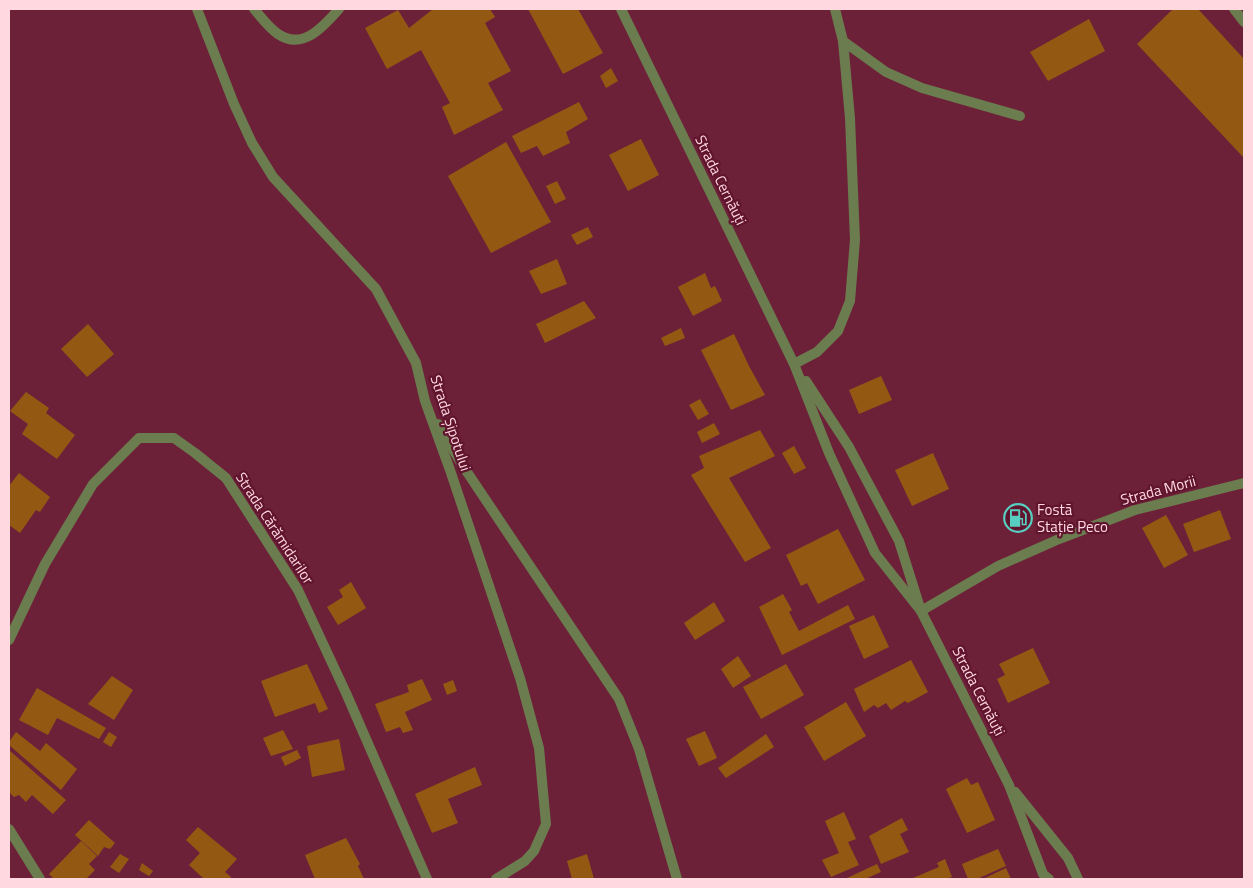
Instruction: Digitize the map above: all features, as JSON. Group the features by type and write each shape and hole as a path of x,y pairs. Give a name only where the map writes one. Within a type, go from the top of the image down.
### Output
{"street":[{"name":"Strada Șipotului","path":"197,9 234,104 252,143 273,177 376,288 416,363 425,401 517,668 539,748 546,824 534,851 525,862 496,879"},
{"path":"254,9 278,34 290,39 306,39 321,29 339,9"},
{"name":"Strada Cernăuți","path":"621,9 794,364 829,453 876,553 921,611"},
{"path":"794,364 817,352 838,331 850,301 855,240 850,118 843,41 835,9"},
{"path":"1234,9 1244,22"},
{"path":"843,41 886,72 922,88 1020,116"},
{"name":"Strada Cernăuți","path":"794,364 849,447 899,541 921,611 1009,785 1044,874 1049,879"},
{"path":"425,401 461,463 619,699 639,749 677,879"},
{"name":"Strada Cărămidarilor","path":"9,640 45,564 93,484 139,438 174,438 226,478 298,590 346,693 428,879"},
{"name":"Strada Morii","path":"921,611 998,566 1059,539 1135,510 1244,483"},
{"name":"Strada Cernăuți","path":"1009,785 1068,858 1078,879"},
{"path":"9,829 40,879"}],"building":[{"path":"433,9 490,9 495,17 485,23 511,71 488,83 503,110 454,135 442,107 450,103 421,50 387,69 365,28 398,10 409,28"},
{"path":"528,9 578,9 603,53 563,74"},
{"path":"1173,9 1198,9 1244,59 1244,158 1137,44"},
{"path":"1089,19 1105,51 1048,81 1030,52"},
{"path":"611,68 618,81 606,88 600,76"},
{"path":"579,102 588,119 566,132 570,143 543,156 537,146 521,153 512,136"},
{"path":"641,139 659,175 628,191 609,155"},
{"path":"506,142 551,222 491,253 448,176"},
{"path":"557,181 566,199 555,204 546,186"},
{"path":"588,227 593,237 577,245 571,235"},
{"path":"557,259 567,284 541,294 529,271"},
{"path":"705,273 711,288 715,286 722,301 693,316 678,287"},
{"path":"584,301 596,318 545,343 536,324"},
{"path":"88,324 114,354 87,377 61,349"},
{"path":"681,328 685,338 665,346 661,338"},
{"path":"734,334 765,395 731,410 701,350"},
{"path":"881,376 892,400 859,414 849,390"},
{"path":"26,392 49,408 46,413 75,435 57,459 22,434 28,424 10,411"},
{"path":"700,399 709,414 698,420 689,405"},
{"path":"714,423 720,434 702,443 697,432"},
{"path":"760,430 775,456 729,478 771,548 745,562 691,475 704,468 699,456"},
{"path":"794,446 806,468 794,474 782,453"},
{"path":"933,453 949,489 912,506 895,470"},
{"path":"19,473 50,497 40,512 36,510 20,533 9,525 9,486"},
{"path":"1220,510 1231,539 1194,552 1183,524"},
{"path":"1166,515 1188,555 1164,568 1142,528"},
{"path":"838,529 865,580 818,604 807,583 801,586 786,555"},
{"path":"351,582 366,608 338,625 327,607 343,597 339,590"},
{"path":"783,594 792,610 789,612 799,631 848,605 855,619 782,655 759,607"},
{"path":"714,602 725,621 695,640 684,623"},
{"path":"874,615 889,647 864,659 849,626"},
{"path":"1033,648 1050,683 1008,703 997,679 1005,675 999,664"},
{"path":"738,656 751,676 733,688 721,669"},
{"path":"911,660 928,692 908,703 905,701 891,710 886,703 878,708 874,705 864,712 854,689"},
{"path":"307,664 328,709 319,713 315,703 275,717 261,681"},
{"path":"786,664 804,695 761,719 743,687"},
{"path":"112,676 133,690 114,720 88,704"},
{"path":"422,679 432,700 405,712 413,730 403,733 400,727 386,732 375,704 409,692 407,685"},
{"path":"453,680 457,691 447,695 443,684"},
{"path":"37,688 106,728 99,739 57,718 48,735 19,720"},
{"path":"846,702 866,736 824,761 804,727"},
{"path":"283,730 293,749 271,756 263,738"},
{"path":"705,731 717,758 699,766 686,739"},
{"path":"16,732 40,751 46,743 77,769 61,790 9,745"},
{"path":"109,732 117,737 111,747 103,742"},
{"path":"766,734 774,747 726,778 718,768"},
{"path":"339,739 345,770 312,777 307,746"},
{"path":"9,750 66,800 53,814 32,795 26,802 19,795 14,797 9,792"},
{"path":"297,750 301,758 285,766 281,757"},
{"path":"475,767 482,785 448,799 458,823 432,833 415,794"},
{"path":"967,778 971,785 978,782 995,820 967,833 946,789"},
{"path":"844,812 856,839 848,842 859,865 831,877 822,860 839,853 825,821"},
{"path":"902,818 908,830 900,834 909,852 881,864 869,836"},
{"path":"89,820 115,843 110,849 104,847 98,856 75,835"},
{"path":"198,827 237,859 225,872 231,877 230,879 204,879 189,865 200,853 186,840"},
{"path":"346,838 360,864 358,866 364,879 315,879 305,855"},
{"path":"81,841 97,856 89,864 95,870 86,879 54,879 49,874"},
{"path":"998,849 1006,866 977,879 968,879 962,864"},
{"path":"120,854 129,859 119,873 110,867"},
{"path":"587,854 594,879 572,879 567,861"},
{"path":"945,859 952,877 945,879 913,879 939,867 937,863"},
{"path":"142,863 153,871 149,876 139,870"},
{"path":"877,864 881,872 865,879 845,879"},
{"path":"1006,868 1011,879 983,879"}],"place":[{"name":"Fostă Stație Peco","path":"1018,518"}]}
